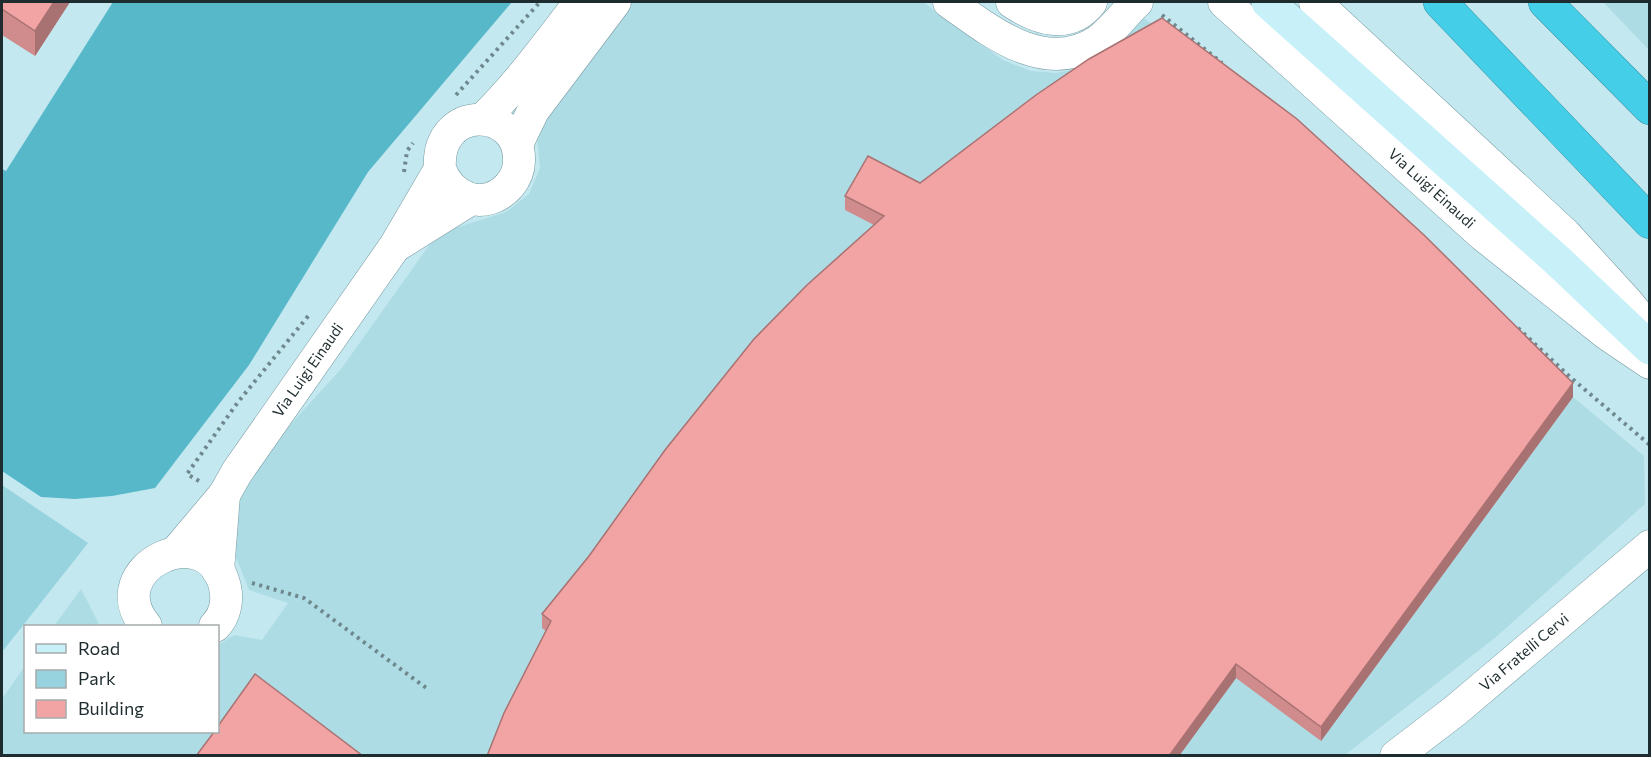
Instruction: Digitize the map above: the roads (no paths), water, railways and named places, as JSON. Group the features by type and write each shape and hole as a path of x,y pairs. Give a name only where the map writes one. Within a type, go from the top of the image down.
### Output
{"highway":[{"path":"1440,2 1650,222"},
{"path":"1545,2 1650,108"}],"street":[{"name":"Via Luigi Einaudi","path":"176,552 224,495 237,472 395,246 440,169 440,150 448,133 458,125 470,120 483,119 501,102 580,2"},
{"name":"Via Luigi Einaudi","path":"395,246 471,199 493,197 511,185 519,165 517,144 533,111 615,2"},
{"path":"949,2 1008,42 1031,51 1056,54 1077,51 1099,40 1149,8"},
{"path":"1012,2 1039,17 1054,20 1070,18 1091,2"},
{"name":"Via Luigi Einaudi","path":"1224,2 1483,235 1607,334 1650,363"},
{"path":"1268,2 1557,260 1650,348"},
{"path":"1315,2 1565,234 1650,330"},
{"path":"483,119 503,127 517,144"},
{"path":"440,169 451,189 471,199"},
{"name":"Via Luigi Einaudi","path":"218,571 224,495"},
{"name":"Via Fratelli Cervi","path":"1396,756 1456,710 1650,546"},
{"path":"145,625 137,611 135,599 140,577 154,560 176,552 200,555 218,571 227,595 225,608 216,625"}]}
